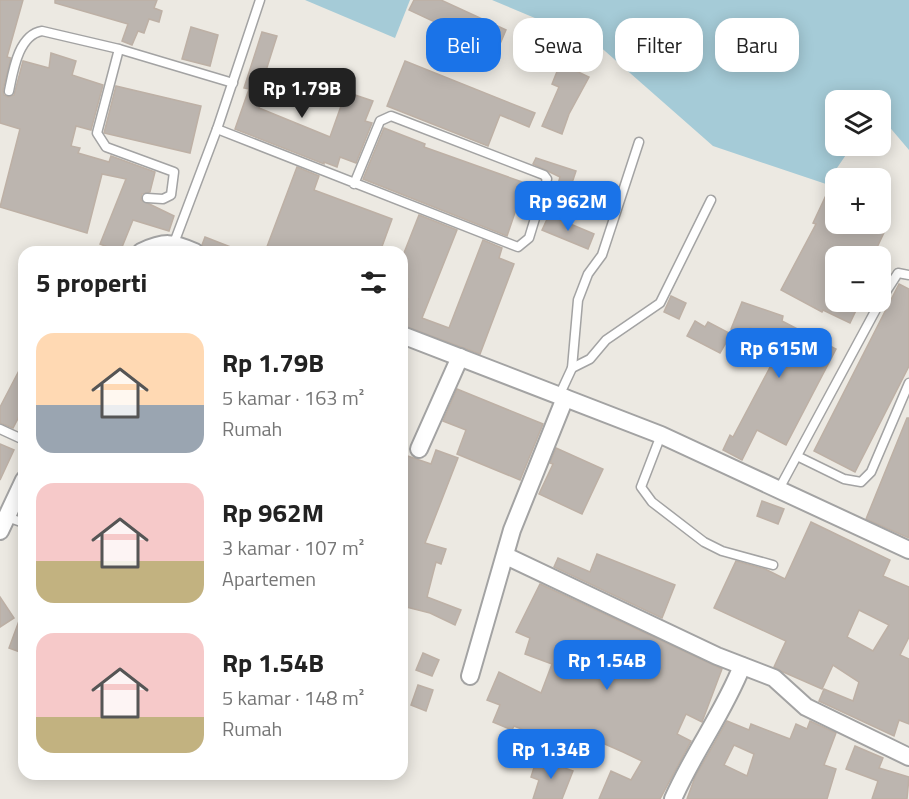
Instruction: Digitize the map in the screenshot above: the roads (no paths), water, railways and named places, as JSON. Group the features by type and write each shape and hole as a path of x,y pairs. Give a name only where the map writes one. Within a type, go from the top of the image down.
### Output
{"street":[{"path":"154,246 174,243 181,246"},
{"path":"408,337 661,435 909,549"},
{"path":"419,449 460,357"},
{"path":"470,676 512,530 562,397"},
{"path":"3,524 18,493"},
{"path":"506,556 742,666 774,678 806,707 909,757"},
{"path":"673,799 687,768 735,684 742,666"}],"lane":[{"path":"174,243 217,129 260,0"},
{"path":"9,91 19,54 25,43 36,32 42,31 119,49 233,83"},
{"path":"119,49 97,134 106,147 174,172 171,195 163,199 147,198"},
{"path":"217,129 354,184 518,247 529,238 546,189 547,179 544,175 391,116 380,121 354,184"},
{"path":"562,397 572,368 578,300 588,274 602,255 639,142"},
{"path":"572,368 590,359 606,340 660,303 711,200"},
{"path":"891,284 898,273 909,275"},
{"path":"779,489 799,457 874,312"},
{"path":"799,457 844,479 861,482 871,472 909,383"},
{"path":"0,429 18,437"},
{"path":"661,435 641,487 652,501 704,542 722,551 773,565"},
{"path":"3,524 18,523"}],"water":[{"path":"305,0 410,0 395,38"},
{"path":"492,0 909,0 909,150 891,129 891,90 825,90 825,156 845,156 837,168 825,168 825,184 713,146 629,72 703,72 703,18 615,18 615,60 603,49 603,18 535,18"}]}
